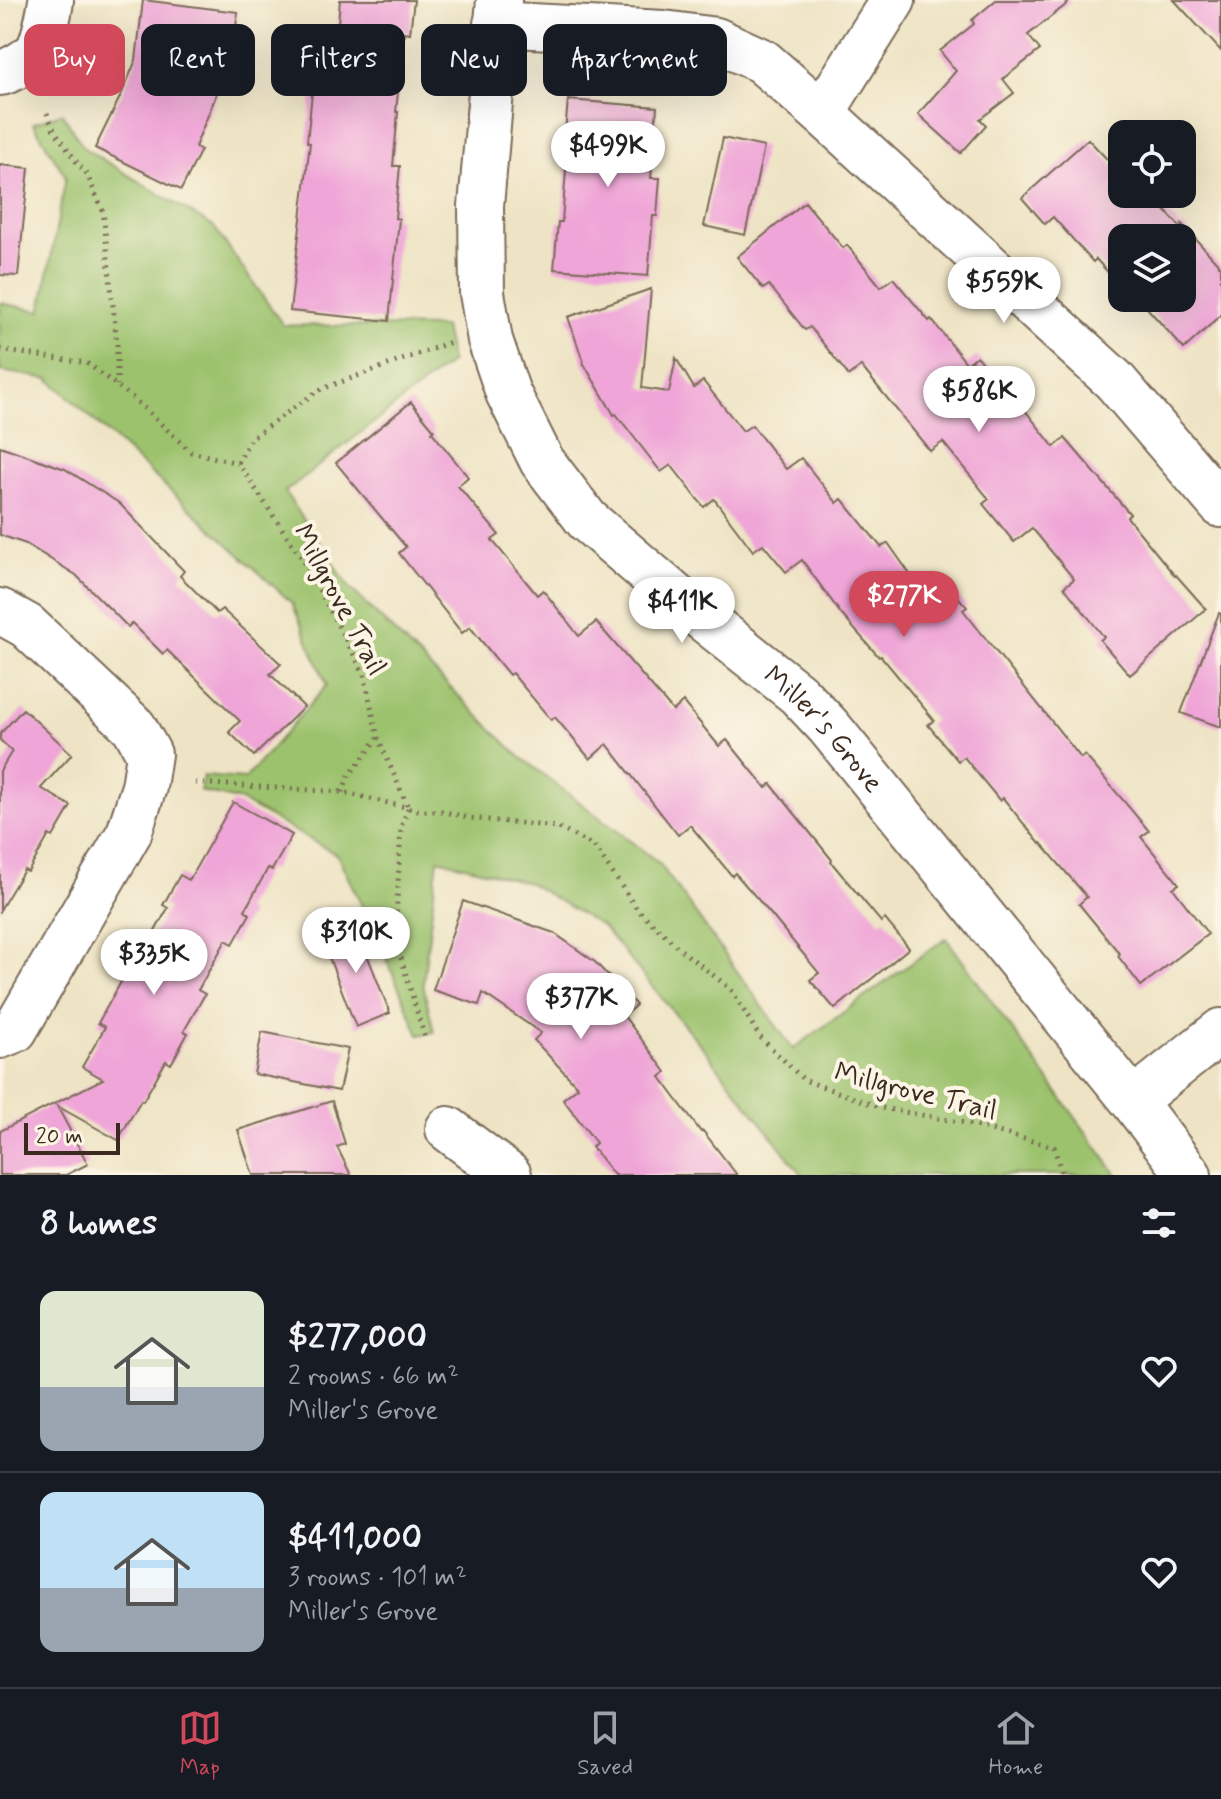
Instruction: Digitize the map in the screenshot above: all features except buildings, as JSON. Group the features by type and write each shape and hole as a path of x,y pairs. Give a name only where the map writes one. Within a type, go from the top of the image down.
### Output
{"street":[{"path":"0,73 8,72 38,50 51,0"},
{"path":"822,113 893,0"},
{"path":"498,12 716,40 762,61 1114,380 1221,505"},
{"name":"Miller's Grove","path":"498,12 481,206 482,293 490,340 508,393 542,461 587,520 687,606 798,694 829,727 1133,1101 1189,1175"},
{"path":"0,611 27,626 134,727 149,754 144,787 129,833 15,1030 0,1036"},
{"path":"1133,1101 1221,1031"},
{"path":"448,1129 509,1175"}],"path":[{"path":"47,113 53,128 85,170 103,211 117,344 117,386"},
{"path":"0,350 87,363 132,397 191,452 238,463 250,439 319,390 451,342"},
{"name":"Millgrove Trail","path":"238,463 303,560 364,674 378,738 408,808 557,827 594,846 637,909 682,951 731,989 759,1036 804,1080 882,1108 965,1123 1054,1147 1062,1175"},
{"path":"342,792 349,776 378,738"},
{"path":"195,783 342,792 408,808 401,828 395,938 426,1042"}],"green space":[{"path":"62,113 84,148 214,227 283,325 444,327 451,362 285,492 349,587 519,756 659,863 793,1049 946,938 1117,1175 802,1175 704,1049 603,927 529,883 438,859 423,984 434,1032 419,1035 376,934 337,855 241,801 200,791 203,776 245,779 327,685 292,603 49,379 0,371 0,303 41,311 66,177 33,123"}]}
